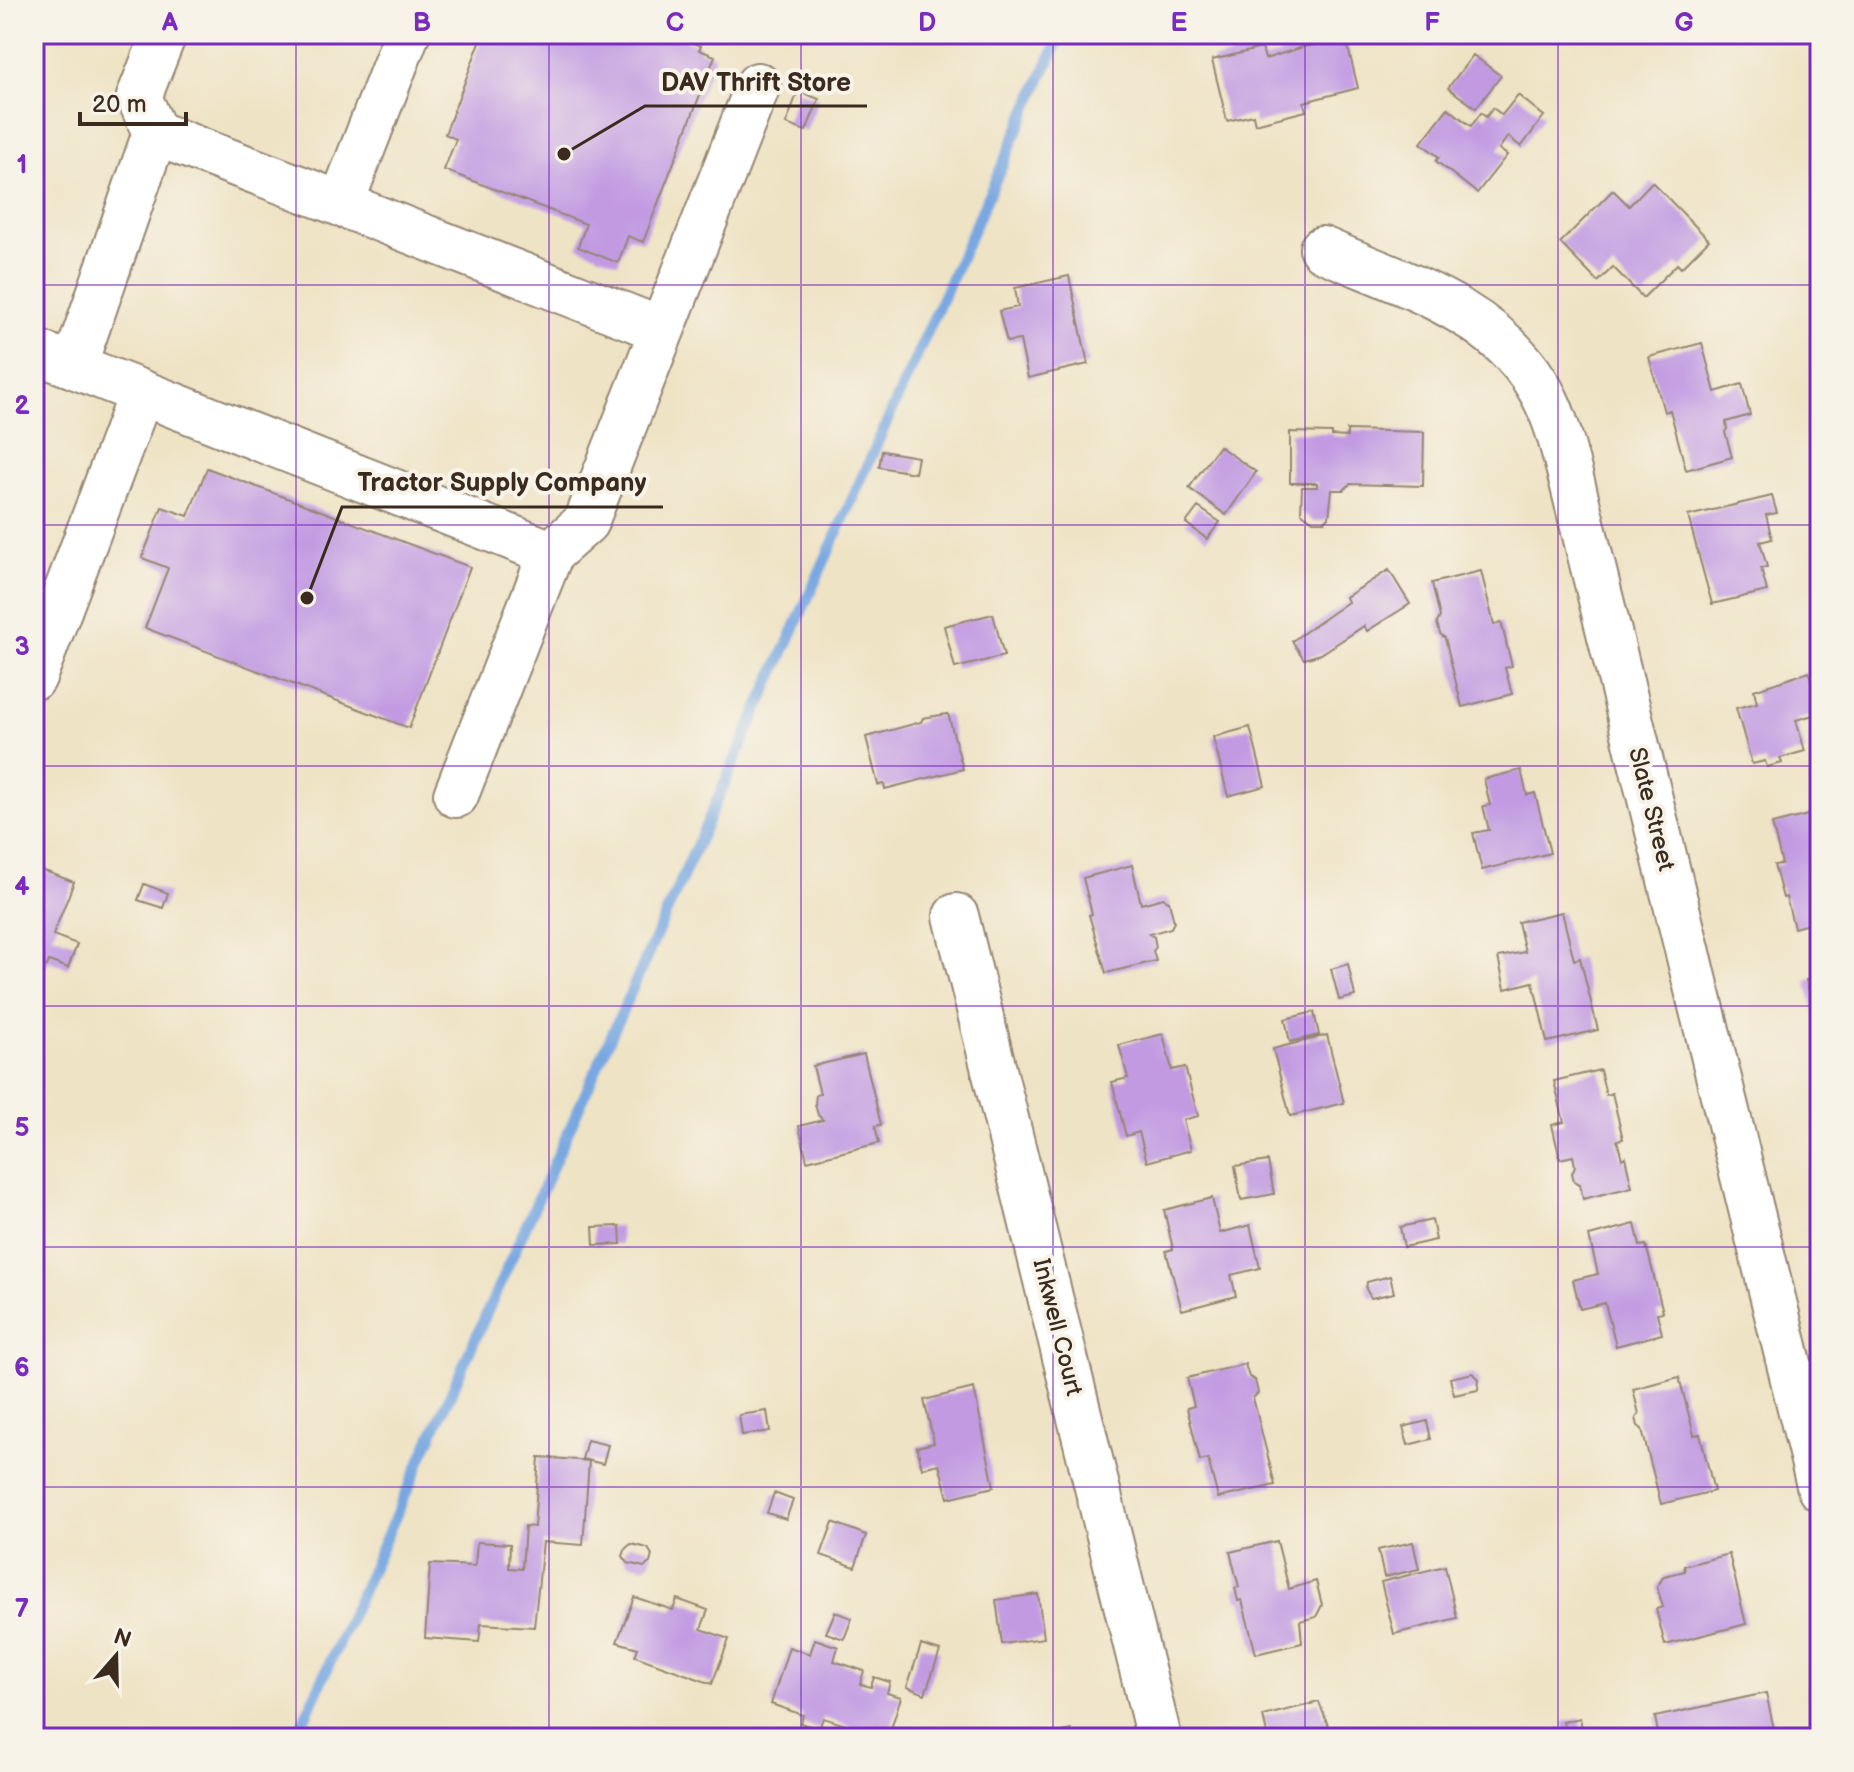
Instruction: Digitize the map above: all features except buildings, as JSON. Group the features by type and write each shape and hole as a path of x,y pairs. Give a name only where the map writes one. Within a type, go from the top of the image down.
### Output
{"street":[{"path":"164,34 139,97 155,133 662,330"},
{"path":"341,204 407,34"},
{"path":"456,795 551,553 586,522 758,85"},
{"path":"155,133 45,359 141,393 551,553"},
{"name":"Slate Street","path":"1322,249 1462,311 1491,331 1515,353 1531,374 1554,418 1820,1489"},
{"path":"34,677 141,393"},
{"name":"Inkwell Court","path":"956,916 1159,1738"}],"waterway":[{"path":"296,1738 1061,34"}],"place":[{"name":"DAV Thrift Store","path":"564,154"},
{"name":"Tractor Supply Company","path":"307,598"}]}
